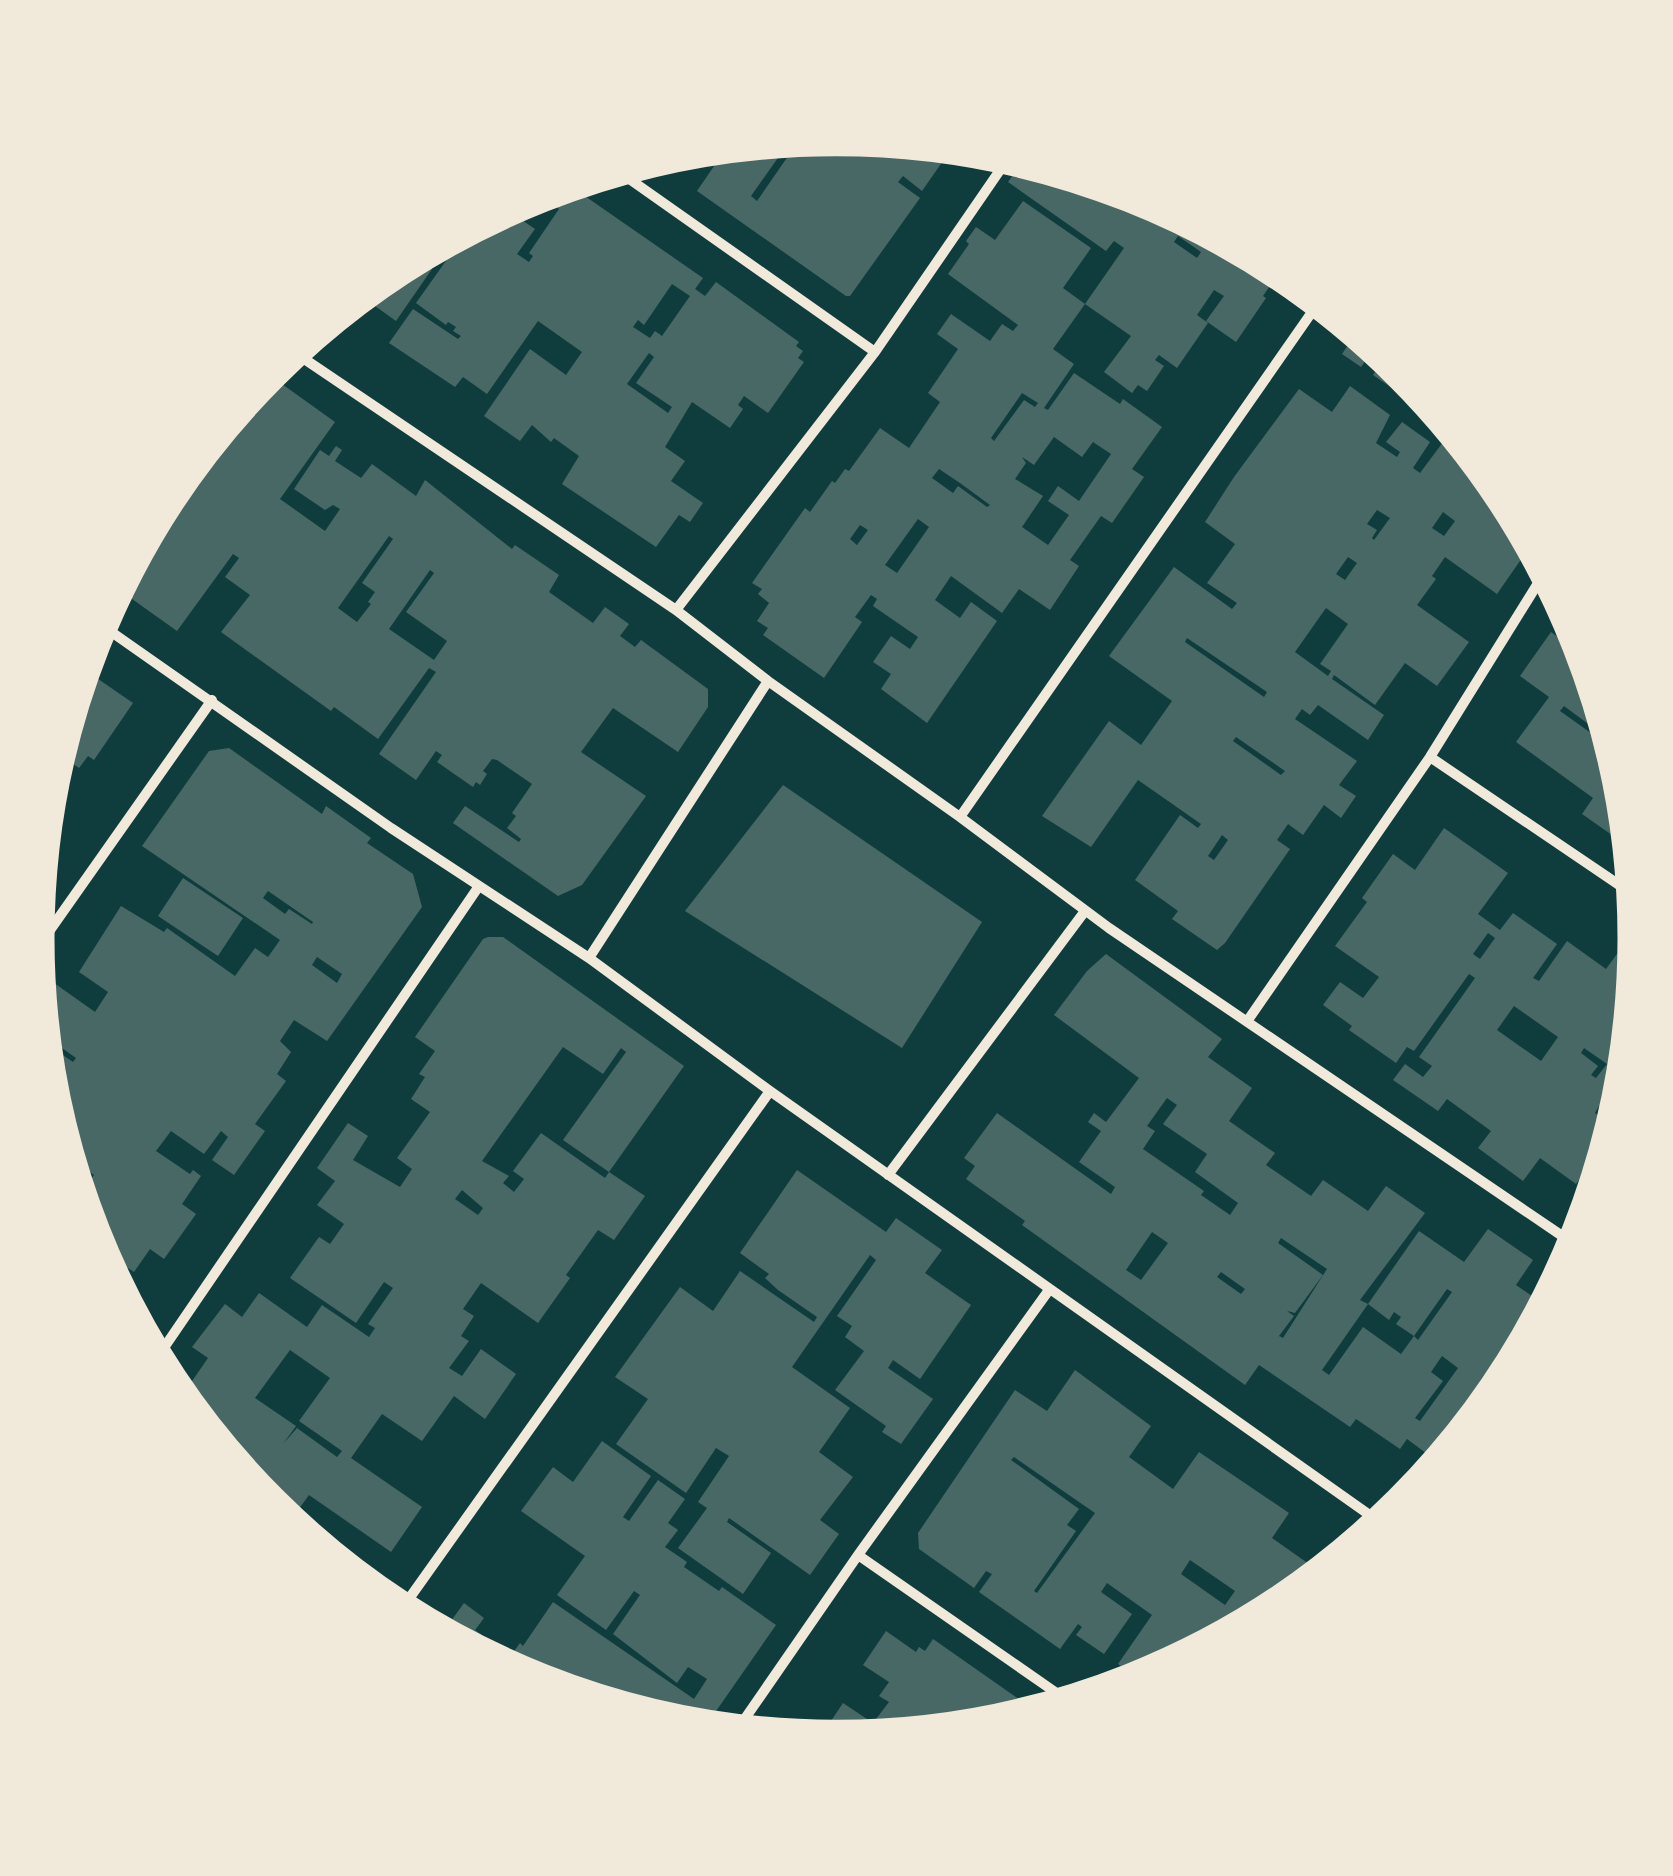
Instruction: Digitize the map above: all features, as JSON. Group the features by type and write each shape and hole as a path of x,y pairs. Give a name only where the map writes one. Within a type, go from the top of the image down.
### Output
{"street":[{"path":"676,610 874,352 998,171"},
{"path":"633,181 874,352"},
{"path":"960,817 1311,314"},
{"path":"307,361 676,610 768,682 1085,910 1562,1236"},
{"path":"1248,1020 1430,757 1537,585"},
{"path":"114,634 589,958 770,1091 1368,1514"},
{"path":"589,958 768,682"},
{"path":"52,927 212,700"},
{"path":"1430,757 1619,886"},
{"path":"166,1343 479,886"},
{"path":"888,1175 1085,910"},
{"path":"412,1597 770,1091"},
{"path":"747,1716 1050,1290"},
{"path":"858,1556 1053,1691"}],"building":[{"path":"836,154 943,162 922,191 903,176 898,182 920,198 850,296 697,191 715,164 734,161 779,157 751,196 757,201 788,156"},
{"path":"1013,175 1137,214 1229,259 1270,285 1236,342 1206,321 1224,296 1214,290 1197,315 1208,323 1177,368 1159,355 1155,360 1164,366 1147,391 1138,385 1132,393 1104,372 1131,336 1085,304 1124,248 1114,241 1106,251 1008,182","holes":["1178,236 1201,252 1197,258 1174,242"]},
{"path":"585,196 703,278 695,289 705,296 716,282 799,342 796,346 803,351 798,358 804,362 768,413 744,396 738,405 743,409 730,428 692,402 665,447 685,461 671,481 703,503 690,522 679,515 656,547 562,484 579,456 554,438 551,442 532,425 520,441 484,416 530,349 566,375 582,352 538,321 487,394 463,377 455,387 389,343 413,309 458,339 461,336 453,331 456,327 448,322 446,325 416,303 448,258 522,220 535,229 517,254 529,262 533,256 529,253 559,209 556,206","holes":["672,284 690,296 662,336 655,331 650,338 633,327 638,320 644,325","649,353 654,357 636,383 672,407 668,413 627,384"]},
{"path":"1023,201 1091,248 1063,288 1085,304 1053,349 1074,364 1044,408 1048,410 1074,373 1120,404 1123,399 1162,427 1132,469 1144,477 1112,523 1101,516 1070,560 1079,566 1050,610 1019,589 1002,613 951,576 935,600 960,618 971,602 997,621 927,723 881,689 891,674 873,662 891,636 910,649 918,637 873,606 877,599 871,595 855,617 862,622 824,678 763,635 768,628 757,621 769,603 758,594 762,589 752,583 805,508 810,512 832,481 835,483 845,469 849,471 880,428 909,448 940,402 928,393 958,349 937,334 951,314 990,341 1002,324 1013,331 1018,325 948,274 976,227 995,240","holes":["1022,393 1038,403 1035,407 1024,400 994,441 991,438","1054,437 1082,457 1093,442 1111,454 1079,501 1058,486 1048,501 1069,515 1048,545 1022,527 1043,496 1015,479 1026,463 1022,457 1034,465","939,469 990,505 987,507 958,486 953,493 932,478","918,519 929,527 897,573 885,565","860,525 868,530 857,545 850,539"]},
{"path":"430,268 432,269 396,321 374,305"},
{"path":"1348,345 1365,361 1361,367 1342,354"},
{"path":"1376,370 1400,393 1373,375"},
{"path":"282,384 335,422 280,499 325,531 340,509 333,505 325,510 294,489 320,450 329,456 336,446 342,450 335,461 361,478 372,464 416,496 425,480 512,549 515,545 559,575 549,592 593,623 605,607 629,624 620,636 635,647 641,640 708,689 708,707 678,752 613,708 581,752 646,796 582,885 558,896 453,823 465,806 519,842 521,839 507,828 516,816 512,813 532,784 492,759 483,771 487,774 480,785 476,782 473,787 437,762 442,755 436,751 416,780 379,754 436,672 429,668 378,739 334,707 331,711 221,632 250,595 225,577 239,558 233,554 177,631 130,598 185,502 247,421","holes":["389,536 393,539 362,583 375,592 357,622 338,608","430,570 434,573 406,612 447,641 434,660 389,629"]},
{"path":"1350,386 1390,415 1376,443 1397,457 1400,452 1386,442 1402,422 1430,442 1413,468 1420,473 1443,442 1488,502 1522,558 1497,594 1445,557 1432,576 1436,579 1417,605 1469,642 1437,686 1405,663 1375,705 1334,675 1332,679 1384,715 1368,740 1318,705 1310,715 1302,709 1295,719 1357,761 1339,785 1356,796 1341,818 1324,805 1303,835 1288,824 1277,840 1290,849 1217,950 1172,919 1178,911 1135,880 1180,815 1198,828 1201,824 1138,780 1091,847 1042,816 1109,721 1141,745 1172,701 1109,656 1174,567 1232,609 1237,603 1207,583 1235,544 1205,522 1299,389 1332,412","holes":["1377,510 1390,518 1374,540 1377,530 1367,524","1443,512 1455,521 1444,536 1432,528","1348,557 1357,563 1345,580 1336,574","1326,608 1348,624 1320,664 1331,671 1328,676 1295,652","1187,638 1267,692 1264,697 1185,642","1236,737 1285,771 1281,775 1233,741","1222,835 1228,840 1214,860 1208,856"]},
{"path":"1551,632 1562,640 1591,726 1564,706 1560,711 1594,735 1614,837 1582,814 1593,798 1516,742 1549,697 1520,676"},
{"path":"97,678 133,703 94,760 88,756 79,768 73,764"},
{"path":"229,748 322,814 326,806 371,838 367,843 413,874 422,907 327,1041 294,1020 280,1041 291,1052 277,1074 286,1081 255,1124 265,1131 234,1175 212,1160 228,1137 221,1131 204,1154 171,1131 156,1151 190,1174 193,1170 201,1176 182,1204 196,1214 164,1259 150,1249 134,1272 124,1266 112,1238 91,1180 94,1175 88,1171 79,1141 62,1054 73,1062 76,1058 60,1047 54,983 95,1012 108,992 79,972 121,906 164,932 167,928 235,976 255,948 268,957 280,940 142,846 209,751","holes":["268,891 313,922 289,909 285,914 263,898","317,957 342,974 337,983 312,965"]},
{"path":"783,785 982,922 902,1048 685,911"},
{"path":"1444,828 1508,873 1478,914 1500,930 1513,913 1557,944 1533,978 1539,981 1567,941 1606,969 1620,950 1614,1040 1605,1091 1601,1108 1595,1113 1599,1116 1584,1172 1576,1184 1540,1158 1523,1181 1478,1148 1491,1131 1447,1099 1438,1111 1393,1080 1405,1064 1423,1077 1432,1066 1419,1057 1475,978 1469,974 1414,1051 1407,1047 1396,1063 1349,1030 1352,1026 1323,1005 1340,982 1363,998 1379,977 1335,946 1367,902 1362,898 1393,854 1415,870","holes":["1488,933 1495,938 1480,959 1473,954","1514,1006 1558,1037 1541,1061 1497,1030","1584,1048 1607,1064 1596,1078 1591,1075 1598,1066 1581,1053"]},
{"path":"183,878 243,918 218,956 158,916"},
{"path":"503,937 684,1066 609,1172 645,1196 614,1240 598,1230 538,1323 481,1283 463,1309 474,1316 461,1336 469,1341 449,1368 462,1376 481,1349 516,1374 485,1419 454,1396 422,1441 382,1414 351,1458 422,1507 391,1552 309,1495 299,1508 282,1492 247,1455 191,1382 208,1358 192,1347 225,1304 242,1317 259,1293 307,1327 322,1305 369,1337 375,1328 368,1324 393,1288 384,1282 356,1323 290,1278 319,1237 330,1244 344,1224 317,1205 335,1181 317,1168 348,1123 368,1136 353,1160 400,1187 412,1169 397,1158 430,1112 411,1099 425,1077 419,1074 435,1051 415,1037 483,939","holes":["563,1047 603,1074 621,1048 626,1052 563,1140 609,1172 605,1178 541,1133 513,1171 524,1179 514,1192 503,1183 509,1176 482,1161","462,1190 483,1208 478,1215 455,1199","290,1350 330,1378 299,1421 342,1451 337,1457 297,1428 283,1444 296,1426 255,1398"]},
{"path":"1106,954 1222,1039 1208,1057 1252,1088 1229,1121 1275,1153 1266,1165 1311,1196 1323,1180 1368,1211 1386,1186 1425,1213 1360,1300 1368,1304 1419,1231 1464,1262 1488,1229 1533,1260 1516,1285 1533,1297 1488,1374 1427,1454 1407,1439 1400,1449 1356,1419 1350,1427 1259,1365 1245,1385 1022,1225 1025,1221 966,1179 975,1166 964,1158 997,1113 1111,1194 1115,1187 1079,1162 1101,1131 1088,1122 1094,1113 1106,1122 1139,1078 1054,1015 1087,971","holes":["1167,1098 1177,1105 1163,1124 1207,1154 1195,1172 1238,1203 1230,1215 1201,1195 1204,1191 1143,1149 1155,1131 1147,1126","1152,1232 1168,1243 1141,1280 1126,1270","1281,1238 1327,1269 1283,1338 1279,1336 1294,1316 1287,1311 1295,1313 1323,1275 1278,1243","1221,1272 1245,1289 1241,1294 1217,1277","1447,1289 1452,1292 1418,1340 1414,1336","1368,1304 1389,1320 1394,1312 1401,1317 1396,1324 1414,1336 1401,1354 1363,1327 1329,1375 1322,1370","1442,1356 1458,1368 1420,1421 1415,1418 1443,1381 1431,1372"]},
{"path":"797,1170 886,1232 896,1218 942,1250 925,1273 971,1305 920,1379 893,1360 888,1368 933,1399 901,1444 882,1432 886,1426 835,1390 864,1351 845,1337 852,1326 837,1316 876,1260 870,1255 792,1367 850,1408 819,1452 853,1477 820,1520 839,1534 810,1575 729,1518 727,1522 771,1553 743,1594 678,1548 707,1508 698,1502 729,1456 716,1448 686,1493 616,1444 648,1399 615,1377 680,1287 713,1311 740,1271 814,1322 817,1317 778,1290 765,1278 769,1274 740,1253"},
{"path":"1075,1370 1151,1426 1129,1457 1173,1489 1199,1452 1289,1513 1272,1538 1309,1564 1228,1617 1123,1667 1118,1664 1152,1615 1107,1583 1101,1592 1132,1614 1104,1654 1076,1635 1082,1627 1078,1624 1060,1649 979,1592 992,1574 986,1571 974,1588 919,1549 918,1533 1015,1390 1047,1411","holes":["1014,1457 1095,1513 1037,1593 1034,1591 1076,1531 1067,1525 1079,1509 1011,1460","1190,1560 1235,1591 1225,1605 1181,1574"]},
{"path":"602,1441 651,1476 623,1517 629,1521 658,1480 685,1499 668,1523 678,1530 665,1547 687,1562 684,1567 719,1591 722,1587 776,1625 715,1712 634,1695 514,1652 520,1643 523,1646 553,1602 694,1699 707,1679 688,1667 677,1683 613,1634 640,1595 634,1591 606,1630 557,1595 585,1556 521,1511 553,1467 573,1482"},
{"path":"464,1603 484,1618 475,1630 490,1641 451,1621"},
{"path":"886,1631 916,1652 919,1647 925,1651 933,1639 1020,1700 939,1715 875,1721 889,1702 879,1696 889,1682 863,1665"},
{"path":"843,1703 870,1721 830,1722"}]}
